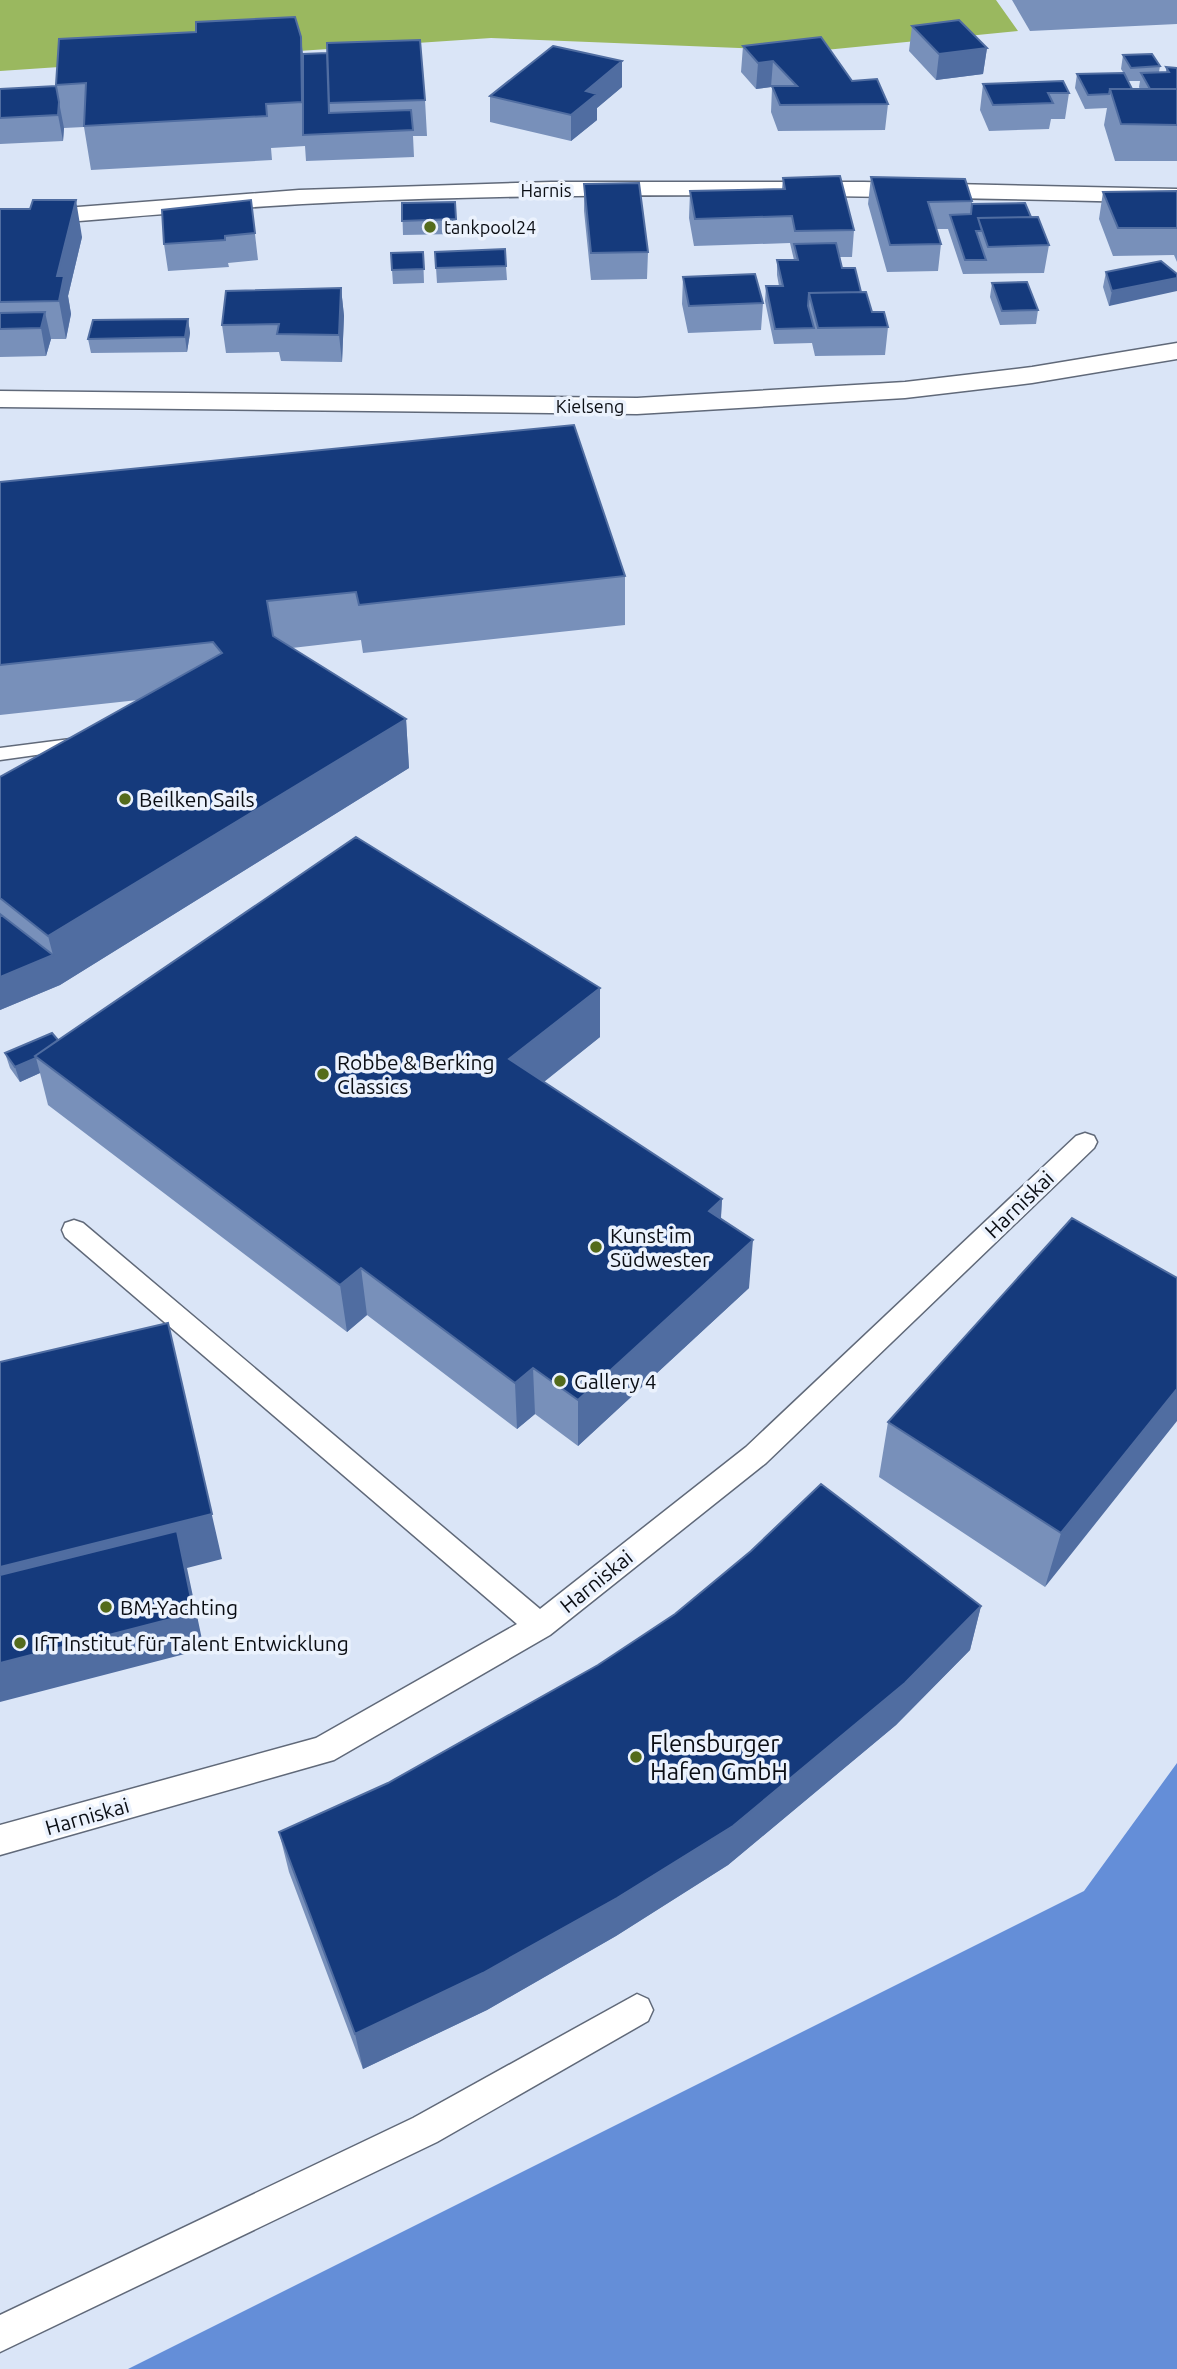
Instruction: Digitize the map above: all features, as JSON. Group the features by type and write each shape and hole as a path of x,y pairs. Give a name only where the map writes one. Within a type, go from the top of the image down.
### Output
{"street":[{"name":"Harnis","path":"0,220 341,195 521,190 887,189 1177,196"},
{"name":"Kielseng","path":"0,399 637,406 905,390 1032,375 1177,351"}],"lane":[{"path":"0,754 107,740"},
{"name":"Harniskai","path":"0,1840 323,1751 540,1626 755,1455 1085,1142"},
{"path":"74,1230 540,1626"},
{"path":"0,2334 425,2130 637,2010"}],"green space":[{"path":"0,0 996,0 1018,31 815,51 491,38 0,71"}],"water":[{"path":"1177,1763 1177,2369 128,2369 1084,1891"}],"building":[{"path":"295,17 301,37 302,102 266,104 267,116 84,126 86,83 56,85 59,39 196,32 196,22"},
{"path":"959,20 987,48 939,54 912,26"},
{"path":"821,37 852,81 877,79 888,104 780,105 772,86 797,86 773,61 758,63 743,46"},
{"path":"420,40 425,100 329,103 327,43"},
{"path":"553,46 622,61 586,91 597,94 571,115 490,96"},
{"path":"327,53 329,113 411,110 413,130 303,135 303,54"},
{"path":"1152,54 1160,66 1131,68 1123,55"},
{"path":"1166,67 1177,68 1177,89 1150,89 1141,73 1169,72"},
{"path":"1124,73 1132,89 1110,89 1109,94 1088,95 1077,74"},
{"path":"1063,81 1069,93 1048,93 1053,103 993,105 983,84"},
{"path":"56,86 58,115 0,118 0,89"},
{"path":"1110,89 1177,89 1177,125 1121,124"},
{"path":"840,176 854,230 795,231 792,216 695,219 690,191 785,189 783,178"},
{"path":"871,177 965,179 972,201 928,202 941,244 890,245"},
{"path":"639,183 648,252 591,253 584,184"},
{"path":"1177,191 1177,228 1118,228 1103,192"},
{"path":"33,200 76,200 57,276 64,276 59,301 0,302 0,209 30,209"},
{"path":"251,200 255,233 225,236 225,240 164,244 162,210"},
{"path":"455,202 456,219 402,221 402,203"},
{"path":"1025,203 1031,217 978,218 982,231 976,231 986,260 965,260 950,215 971,214 972,204"},
{"path":"1038,217 1049,245 988,247 978,218"},
{"path":"836,243 842,268 855,268 861,292 809,293 808,306 814,328 775,329 766,286 783,286 777,260 798,260 794,244"},
{"path":"505,249 506,266 436,268 435,252"},
{"path":"423,252 424,269 392,270 391,253"},
{"path":"1161,261 1177,274 1177,278 1112,291 1106,272"},
{"path":"755,274 763,303 689,306 683,277"},
{"path":"1027,282 1038,310 1002,311 992,283"},
{"path":"341,288 339,335 277,334 279,324 222,325 226,291"},
{"path":"866,292 872,312 884,312 888,327 818,328 809,293"},
{"path":"45,312 41,328 0,329 0,313"},
{"path":"188,319 185,337 88,339 93,320"},
{"path":"574,425 625,576 359,605 356,592 267,601 273,636 406,719 48,936 0,898 0,777 222,653 213,642 0,665 0,482"},
{"path":"356,837 600,988 509,1059 722,1199 709,1211 753,1240 578,1400 533,1368 515,1383 361,1268 340,1285 35,1056"},
{"path":"0,914 53,955 0,977"},
{"path":"52,1033 58,1040 35,1056 36,1058 15,1067 5,1053"},
{"path":"1072,1218 1177,1278 1177,1389 1061,1533 888,1422"},
{"path":"168,1323 212,1514 0,1567 0,1362"},
{"path":"821,1484 981,1606 905,1683 733,1826 617,1898 483,1973 355,2034 279,1832 388,1783 598,1665 675,1614 751,1551"},
{"path":"177,1531 194,1613 0,1663 0,1575"}],"place":[{"name":"tankpool24","path":"430,227"},
{"name":"Beilken Sails","path":"125,799"},
{"name":"Robbe & Berking Classics","path":"323,1074"},
{"name":"Kunst im Südwester","path":"596,1247"},
{"name":"Gallery 4","path":"560,1381"},
{"name":"BM-Yachting","path":"106,1607"},
{"name":"IfT Institut für Talent Entwicklung","path":"20,1643"},
{"name":"Flensburger Hafen GmbH","path":"636,1757"}]}
